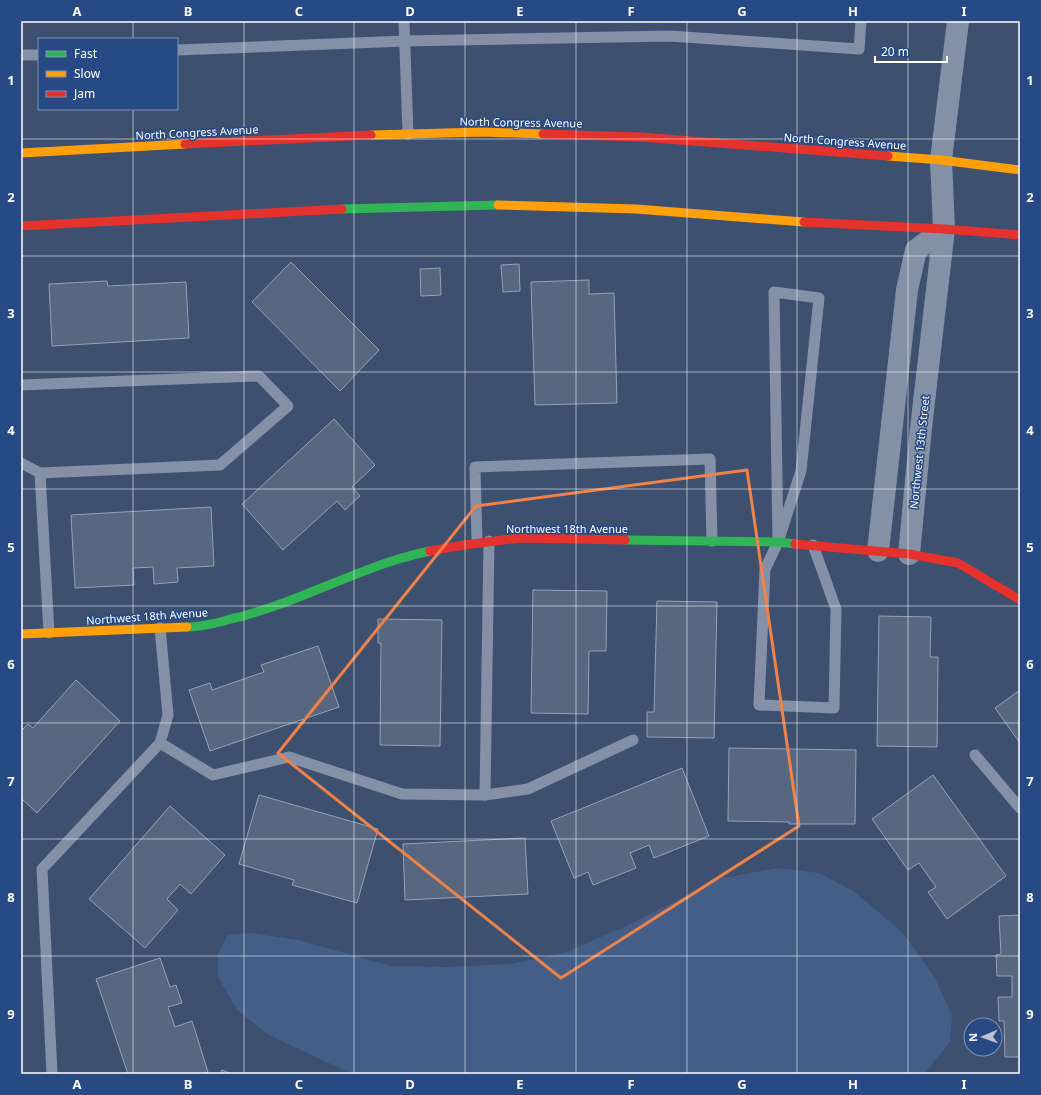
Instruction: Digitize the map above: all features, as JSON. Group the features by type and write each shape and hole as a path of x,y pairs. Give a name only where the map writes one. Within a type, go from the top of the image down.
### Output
{"main road":[{"name":"North Congress Avenue","path":"21,153 334,136 483,132 640,137 941,160 1020,170"},
{"path":"21,226 337,209 483,205 636,210 773,220 944,228 1020,235"},
{"name":"Northwest 18th Avenue","path":"21,634 194,627 216,623 278,605 374,566 414,555 477,542 519,538 778,542 909,554"},
{"path":"909,554 958,563 1020,600"}],"street":[{"name":"Northwest 13th Street","path":"909,554 921,428 944,228 941,160 958,21"},
{"path":"878,551 906,290 916,250 944,228"}],"lane":[{"path":"404,21 408,134"},
{"path":"178,50 405,41 670,36 859,48 861,21"},
{"path":"21,55 38,54"},
{"path":"778,542 774,292 819,298 801,472 778,542 765,569 759,705 834,708 836,609 813,546"},
{"path":"21,386 259,376 288,406 220,465 40,472 21,464"},
{"path":"477,542 475,467 710,459 712,541"},
{"path":"40,472 49,633"},
{"path":"485,794 489,541"},
{"path":"52,1074 42,868 160,743 168,715 160,628"},
{"path":"160,743 213,774 289,757 402,794 485,794 528,789 633,740"},
{"path":"975,755 1020,808"}],"highlighted area":[{"path":"747,470 799,826 561,978 278,753 476,506"}],"water":[{"path":"778,868 819,873 855,892 902,932 935,978 952,1016 950,1042 925,1073 352,1074 269,1035 237,1010 218,977 218,955 227,935 251,933 298,940 391,966 449,967 511,964 564,953 624,927 722,878"}],"building":[{"path":"291,262 379,350 340,391 252,302"},
{"path":"519,264 520,291 503,292 501,265"},
{"path":"440,268 441,295 421,296 420,269"},
{"path":"589,280 589,294 614,293 617,403 535,405 531,282"},
{"path":"107,281 108,286 186,282 189,338 52,346 49,284"},
{"path":"334,419 375,465 352,487 360,496 345,510 337,501 283,550 242,504"},
{"path":"211,507 214,566 177,568 178,582 154,584 153,567 133,568 134,585 75,588 71,515"},
{"path":"533,590 607,591 606,651 589,651 588,714 531,713"},
{"path":"657,601 717,602 714,738 647,737 647,712 654,712"},
{"path":"879,616 931,617 930,657 938,657 937,747 877,746"},
{"path":"378,619 442,620 440,746 380,745 381,643 378,643"},
{"path":"318,646 339,707 210,751 189,690 210,683 212,690 264,672 261,665"},
{"path":"76,680 120,721 37,813 21,798 21,731 28,724 33,728"},
{"path":"1020,690 1020,743 995,708"},
{"path":"729,748 856,750 855,824 789,824 789,822 728,821"},
{"path":"682,768 709,836 654,858 649,845 630,853 636,868 593,885 588,872 574,878 551,821"},
{"path":"933,775 1006,876 947,919 928,892 936,887 919,863 908,870 872,819"},
{"path":"259,795 378,829 357,903 292,885 294,880 239,864"},
{"path":"170,806 225,855 191,894 180,884 167,899 178,910 145,948 89,899"},
{"path":"525,838 528,894 405,900 403,844"},
{"path":"1020,915 1020,1057 1005,1057 1004,1021 1003,1017 999,1017 998,997 1012,997 1012,976 997,976 996,955 1001,954 999,916"},
{"path":"160,958 170,987 176,985 182,1003 168,1007 175,1027 192,1021 208,1072 201,1074 128,1074 96,979"},
{"path":"222,1070 232,1074 220,1074"}],"traffic: fast":[{"path":"342,209 498,205"},
{"path":"625,540 778,542 795,544"},
{"path":"187,627 220,622 257,612 282,604 380,565 404,557 430,551"}],"traffic: slow":[{"path":"371,135 483,132 543,134"},
{"path":"21,153 185,144"},
{"path":"888,156 941,160 1020,170"},
{"path":"498,205 636,209 804,222"},
{"path":"21,634 187,627"}],"traffic: jam":[{"path":"543,134 640,137 888,156"},
{"path":"185,144 371,135"},
{"path":"21,226 342,209"},
{"path":"804,222 944,229 1020,235"},
{"path":"430,551 519,538 625,540"},
{"path":"795,544 909,554 958,563 1020,600"}]}
